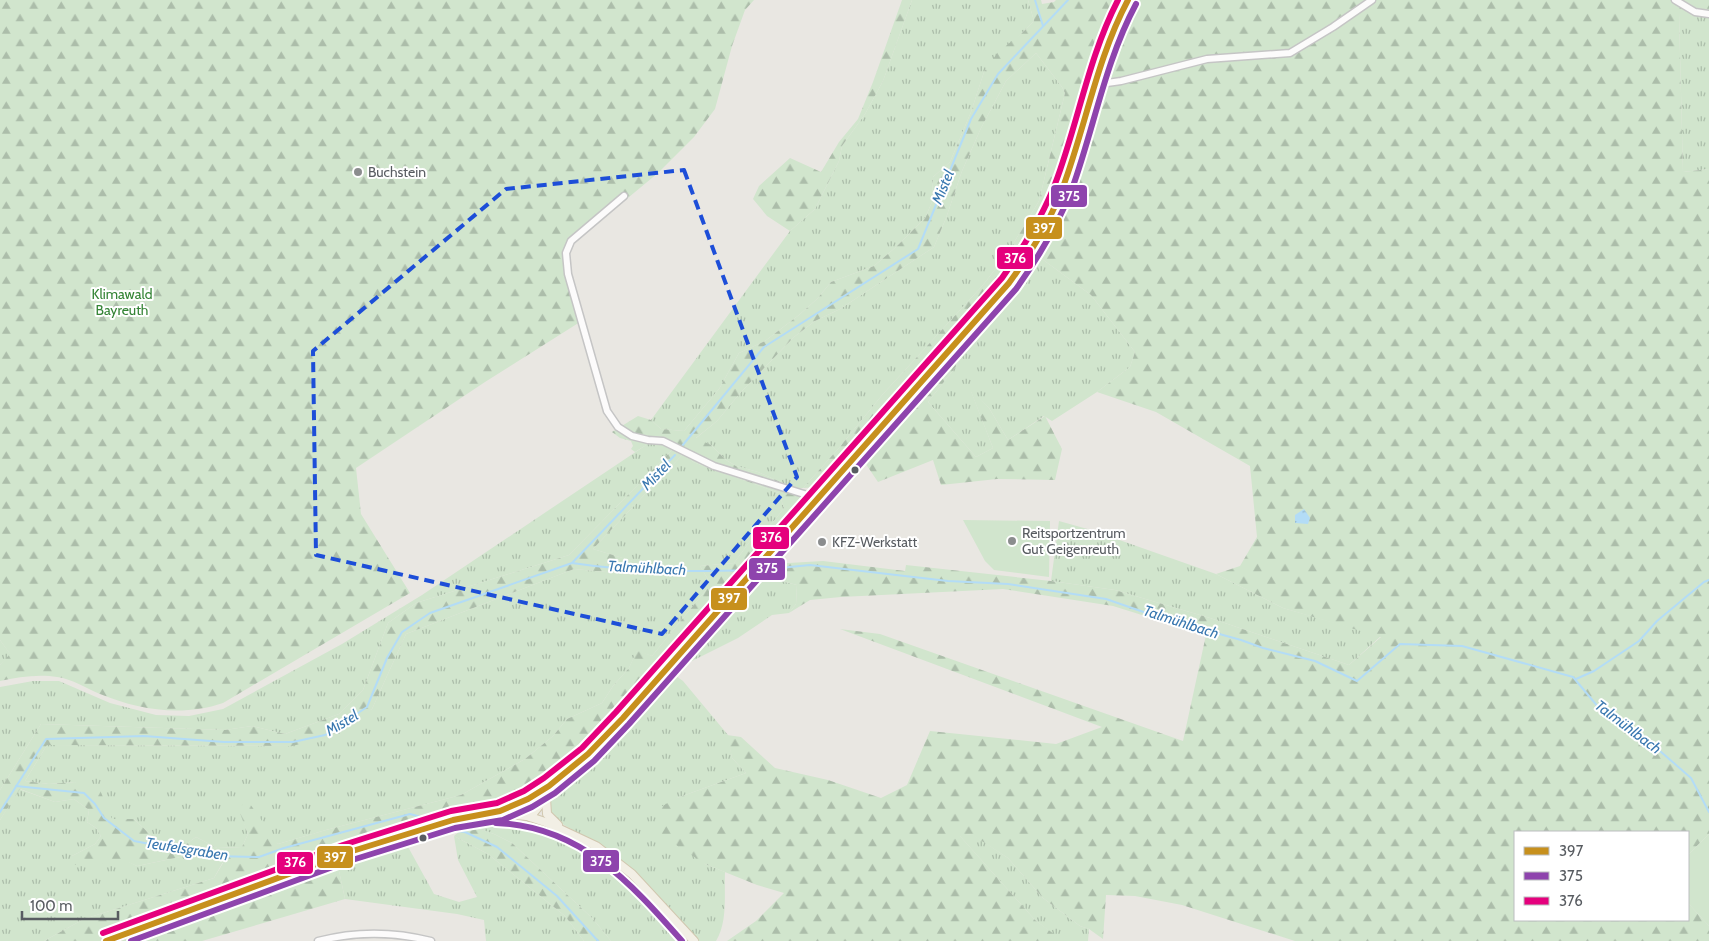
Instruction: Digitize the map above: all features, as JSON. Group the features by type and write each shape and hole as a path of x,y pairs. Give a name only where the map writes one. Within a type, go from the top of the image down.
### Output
{"main road":[{"path":"490,814 517,804 534,795 565,774 602,740 1009,283 1031,253 1056,205 1064,185 1094,85 1120,14 1128,0"},
{"path":"529,817 565,774"},
{"path":"529,817 530,802 534,795"},
{"path":"546,798 547,814 561,828"},
{"path":"106,941 364,847 453,820 490,814 529,817 561,828 596,846 632,874 694,941"}],"street":[{"path":"1094,85 1121,81 1207,59 1290,53 1333,27 1372,0"},
{"path":"1675,0 1695,12 1709,14"},
{"path":"624,196 571,241 566,253 568,274 607,411 618,427 632,436 663,441 714,466 804,494 815,503"},
{"path":"318,941 346,935 380,933 414,936 431,941"}],"highlighted area":[{"path":"684,170 797,477 662,634 316,555 313,351 506,189"}],"green space":[{"name":"Klimawald Bayreuth","path":"0,0 754,0 745,10 732,46 715,109 694,137 658,173 623,202 613,203 570,240 565,252 580,322 485,382 356,468 361,514 410,593 223,703 192,710 176,711 145,708 115,700 62,678 36,676 0,681 0,665 10,654 0,640"},
{"path":"902,0 912,0 883,81 865,114 842,146 839,161 815,209 790,231 767,216 753,199 759,186 790,158 821,172 839,142 858,119"},
{"path":"912,0 1028,0 1034,21 984,72 971,112 950,162 933,177 932,202 925,218 874,266 831,282 817,299 799,315 765,341 739,353 719,389 684,431 661,429 651,420 790,231 815,209 839,161 842,146 865,114 883,81"},
{"path":"1028,0 1041,0 1042,4 1056,0 1709,0 1709,18 1679,14 1683,172 1709,169 1709,834 1689,854 1689,831 1514,831 1514,921 1689,921 1689,904 1709,926 1709,941 1295,941 1182,905 1135,896 1106,895 1103,939 1089,929 1080,926 1043,898 1008,858 971,834 960,836 1035,920 1058,937 1058,941 727,941 756,921 784,893 757,885 705,864 658,833 657,809 677,798 746,773 732,758 727,735 741,737 775,768 828,780 881,798 907,785 930,731 1056,744 1102,727 840,629 880,634 1183,741 1206,635 1113,606 1003,589 810,600 789,613 796,604 797,585 766,577 771,564 823,561 905,571 906,565 1115,590 1210,618 1349,665 1381,637 1283,608 1216,574 1240,566 1257,537 1250,466 1156,412 1097,392 1130,367 1135,352 1091,295 1038,256 1011,297 965,351 955,368 928,402 976,457 993,448 970,389 989,408 1008,440 1045,416 1062,449 1055,480 997,479 941,485 933,460 878,482 857,451 820,487 803,488 883,394 983,285 1007,254 1039,201 1065,93 1036,53 1006,81 981,128 962,171 934,247 840,309 815,321 794,337 741,392 717,421 696,438 711,445 726,460 736,466 758,472 794,488 807,509 631,704 582,753 568,753 562,769 517,795 392,832 202,900 206,912 338,866 345,899 202,941 44,941 84,919 214,878 223,863 190,855 137,866 128,862 75,865 72,856 95,844 101,836 96,828 87,822 89,810 74,799 55,802 20,789 0,820 0,790 41,724 225,730 252,726 285,734 339,714 363,690 388,623 416,603 569,555 675,447 663,442 654,442 635,452 631,449 633,446 631,441 620,438 612,432 638,416 651,420 661,429 684,431 719,389 739,353 765,341 799,315 817,299 831,282 874,266 896,247 925,218 932,202 933,177 950,162 971,112 984,72 998,52 1034,21","holes":["685,452 693,462 779,493 784,508 774,521 751,540 734,563 700,566 709,581 706,590 652,656 637,650 629,668 613,686 602,703 567,719 553,736 525,759 461,795 278,844 248,801 238,808 248,834 242,847 217,848 196,837 185,845 157,841 134,819 112,819 100,790 75,782 49,784 25,781 47,745 292,746 325,738 372,709 406,634 574,569 638,575 653,567 593,549"]},
{"path":"1679,13 1709,18 1709,169 1683,172"},
{"path":"1036,53 1065,93 1039,201 1007,254 983,285 883,394 803,488 794,488 758,472 736,466 726,460 711,445 695,439 717,421 741,392 794,337 815,321 840,309 934,247 962,171 981,128 1006,81"},
{"path":"1038,256 1091,295 1135,352 1130,367 1097,392 1052,421 1044,416 1008,440 989,408 971,391 993,448 976,457 928,402 955,368 965,351 1011,297"},
{"path":"663,441 675,447 569,555 416,603 388,623 363,690 339,714 285,734 252,726 225,730 41,724 0,790 0,687 33,681 59,681 110,703 156,715 189,716 223,709 342,644 422,595 649,443"},
{"path":"685,452 693,462 779,493 784,508 774,521 751,540 734,563 700,566 709,581 706,590 652,656 637,651 629,668 613,686 602,703 567,719 553,736 525,759 461,795 278,844 239,808 248,834 242,847 217,848 196,837 185,845 157,841 134,819 112,819 75,782 49,784 25,781 47,745 292,746 372,709 406,634 574,569 638,575 652,567 593,549"},
{"name":"Reitsportzentrum Gut Geigenreuth","path":"963,520 1050,521 1049,577 994,570 985,561"},
{"path":"1059,521 1091,530 1216,574 1283,608 1381,636 1349,665 1210,618 1115,590 1051,581"},
{"path":"766,577 797,585 796,604 789,613 772,615 738,638 692,661 684,661 683,660"},
{"path":"0,640 11,655 0,665"},
{"path":"672,673 683,681 728,735 732,758 746,773 677,798 705,864 725,872 724,916 716,941 697,941 599,845 557,821 550,814 549,800 553,793"},
{"path":"568,753 582,753 561,774 542,788 507,806 451,813 517,795 562,769"},
{"path":"19,789 55,802 74,799 89,810 87,822 96,828 101,836 95,844 72,856 108,862 129,862 137,866 190,855 223,862 214,878 84,919 44,941 0,941 0,820"},
{"path":"489,822 537,827 565,836 586,847 623,873 687,941 611,941 593,919 512,843 494,834 467,825"},
{"path":"467,825 494,834 512,843 593,919 611,941 584,941 565,916 488,854 454,836"},
{"path":"972,834 1008,858 1043,898 1080,926 1089,929 1088,941 1058,941 1057,937 1035,920 959,835"},
{"path":"1709,834 1709,926 1689,904 1689,854"},
{"path":"454,836 488,854 565,916 584,941 486,941 484,920 457,914 345,899 338,866 407,845 434,894 459,902 477,897 458,860"}],"water":[{"path":"1304,509 1310,518 1308,524 1295,523 1295,515"}],"waterway":[{"path":"1035,0 1043,26"},
{"name":"Mistel","path":"682,446 764,347 918,249 971,119 998,74 1068,0"},
{"name":"Mistel","path":"0,812 46,739 144,736 224,742 293,742 325,735 367,707 387,658 402,632 430,613 572,563 675,455"},
{"name":"Talmühlbach","path":"572,563 662,571 752,570"},
{"name":"Talmühlbach","path":"759,570 810,565 948,581 1008,584 1106,599 1158,617 1263,648 1315,661 1357,681 1400,644 1462,646 1573,677 1599,708 1629,724 1691,778 1709,812"},
{"path":"1576,679 1594,671 1639,641 1657,621 1704,582 1709,580"},
{"name":"Teufelsgraben","path":"16,786 84,793 95,804 104,818 134,841 213,856 259,857 284,848 410,814 432,820"},
{"name":"Teufelsgraben","path":"457,831 465,832 497,847 557,896 598,941"}],"transit line":[{"name":"376","path":"103,933 343,845 451,811 497,803 524,791 582,748 1002,278 1032,233 1050,197 1091,68 1118,0"},
{"name":"397","path":"106,941 346,853 453,820 500,811 528,799 549,786 588,754 623,718 1017,272 1039,237 1058,200 1108,45 1128,0"},
{"name":"375","path":"131,941 349,861 455,828 503,820 532,807 555,793 594,761 1016,289 1047,241 1072,189 1108,72 1125,26 1136,4"},
{"name":"375","path":"496,823 526,827 553,834 578,846 601,861 643,898 682,941"}],"place":[{"name":"Buchstein","path":"358,172"},
{"name":"Reitsportzentrum Gut Geigenreuth","path":"1012,541"},
{"name":"KFZ-Werkstatt","path":"822,542"}]}
